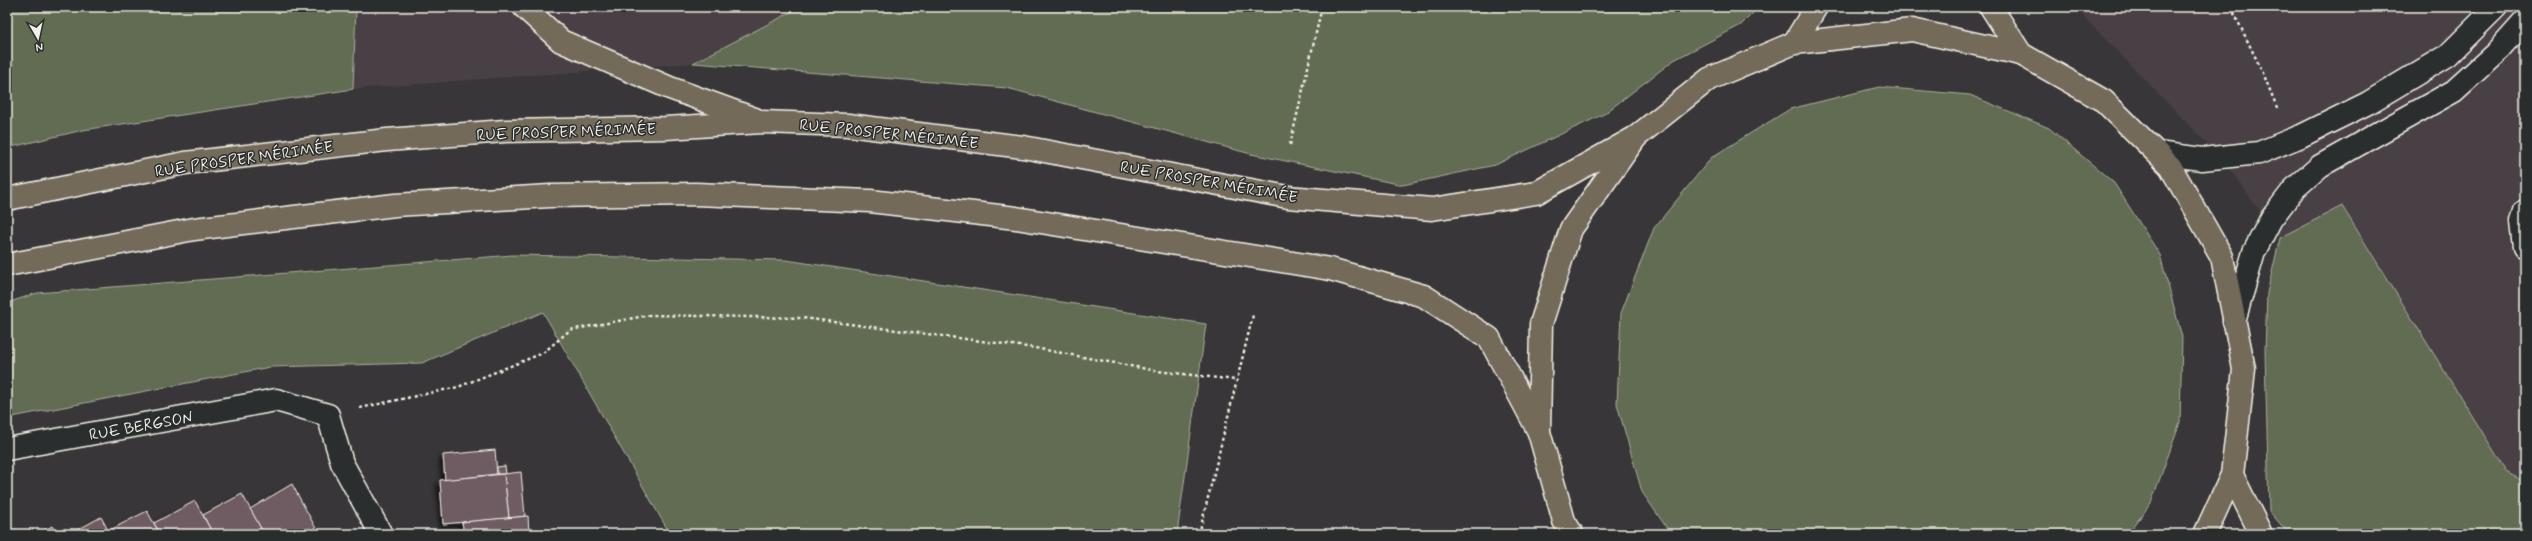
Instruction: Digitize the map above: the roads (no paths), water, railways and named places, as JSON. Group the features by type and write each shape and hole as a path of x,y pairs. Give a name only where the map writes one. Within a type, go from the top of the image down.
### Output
{"main road":[{"path":"524,7 561,41 670,88 762,122"},
{"path":"1794,43 1816,7"},
{"path":"1991,7 2021,54"},
{"path":"1539,432 1541,324 1572,228 1636,137 1709,79 1794,43 1912,30 2021,54 2104,101 2170,166 2222,257 2244,369 2232,475 2205,534"},
{"name":"RUE PROSPER MÉRIMÉE","path":"7,199 185,163 387,140 505,131 666,128 762,122 848,125 1015,146 1288,197 1432,209 1536,193 1636,137"},
{"path":"7,265 194,229 395,205 557,196 696,194 870,201 1016,218 1330,269 1424,296 1489,338 1539,432 1564,521 1572,534"},
{"path":"2232,475 2261,534"}],"street":[{"path":"2157,153 2202,159 2259,153 2300,136 2368,103 2448,55 2496,7"},
{"path":"2234,321 2254,252 2271,219 2294,189 2320,166 2454,91 2500,49 2525,21"},
{"path":"2525,211 2522,221 2525,247"},
{"name":"RUE BERGSON","path":"7,449 276,400 328,415 342,464 381,534"}]}
